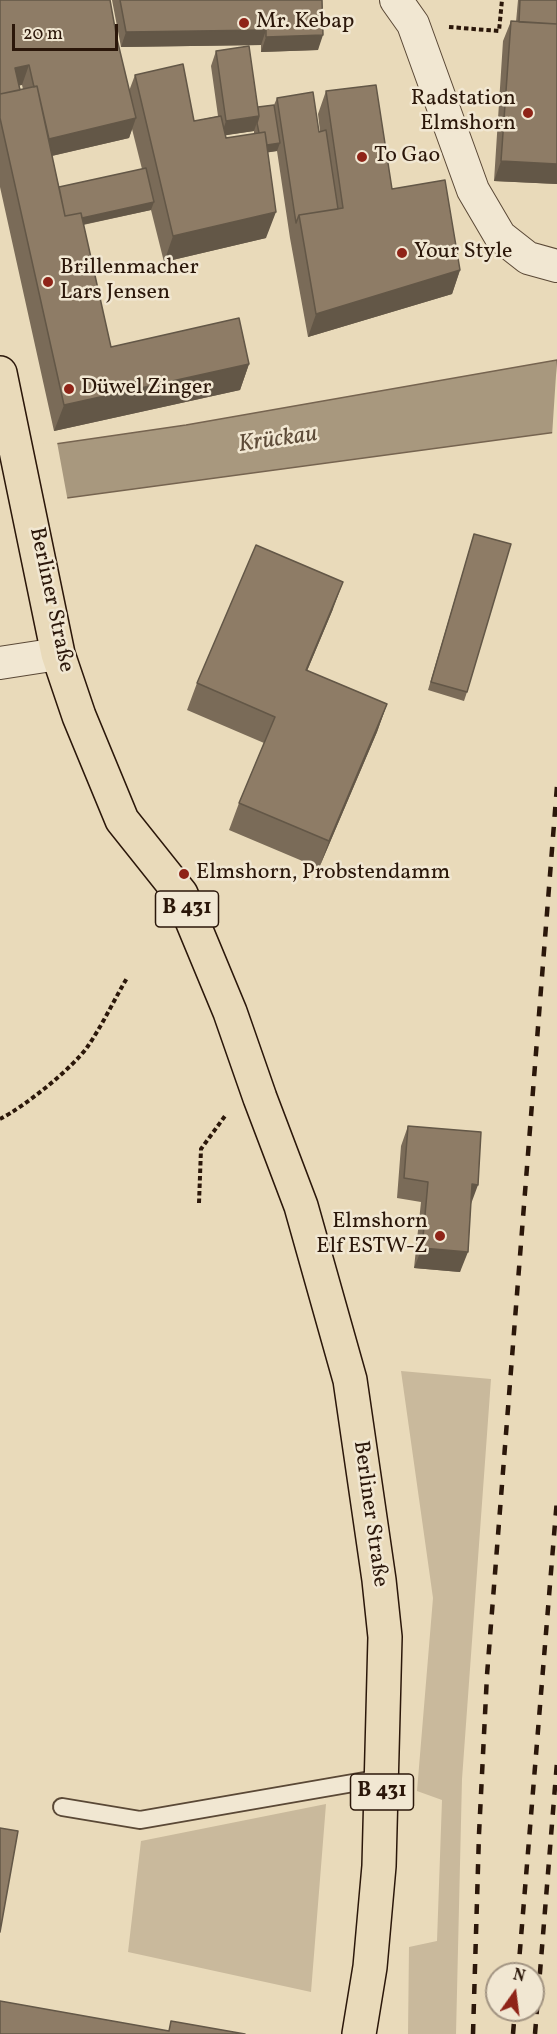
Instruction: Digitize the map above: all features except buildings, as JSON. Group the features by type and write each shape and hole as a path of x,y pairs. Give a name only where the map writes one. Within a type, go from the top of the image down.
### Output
{"main road":[{"name":"Berliner Straße","path":"0,373 7,429 31,518 58,654 79,716 122,820 181,894 230,1012 301,1206 350,1380 385,1637 379,1866 370,1967 359,2034"}],"street":[{"path":"396,0 413,24 438,99 473,190 500,236 528,258 557,266"},
{"path":"0,663 58,654"}],"lane":[{"path":"62,1807 140,1820 382,1778"}],"path":[{"path":"501,21 502,0"},
{"path":"0,1119 13,1112 76,1062 88,1046 127,978"},
{"path":"199,1203 201,1149 225,1116"}],"shaded area":[{"path":"401,1371 491,1379 462,1779 456,2034 408,2034 409,1947 437,1941 442,1800 417,1791 433,1598"},
{"path":"326,1804 311,1992 128,1952 141,1841"}],"water":[{"name":"Krückau","path":"557,360 557,432 0,507 0,452 186,425"}],"pier":[{"path":"557,360 557,435 552,436"},
{"path":"57,442 68,502 0,510 0,449"}],"railway":[{"path":"473,2034 487,1675 557,786"},
{"path":"519,1962 557,1499"},
{"path":"535,2034 557,1762"},
{"path":"513,2034 514,2022"}],"place":[{"name":"Mr. Kebap","path":"244,23"},
{"name":"Radstation Elmshorn","path":"528,113"},
{"name":"To Gao","path":"362,157"},
{"name":"Your Style","path":"402,253"},
{"name":"Brillenmacher Lars Jensen","path":"48,282"},
{"name":"Düwel Zinger","path":"69,389"},
{"name":"Elmshorn, Probstendamm","path":"184,874"},
{"name":"Elmshorn Elf ESTW-Z","path":"440,1236"}]}
